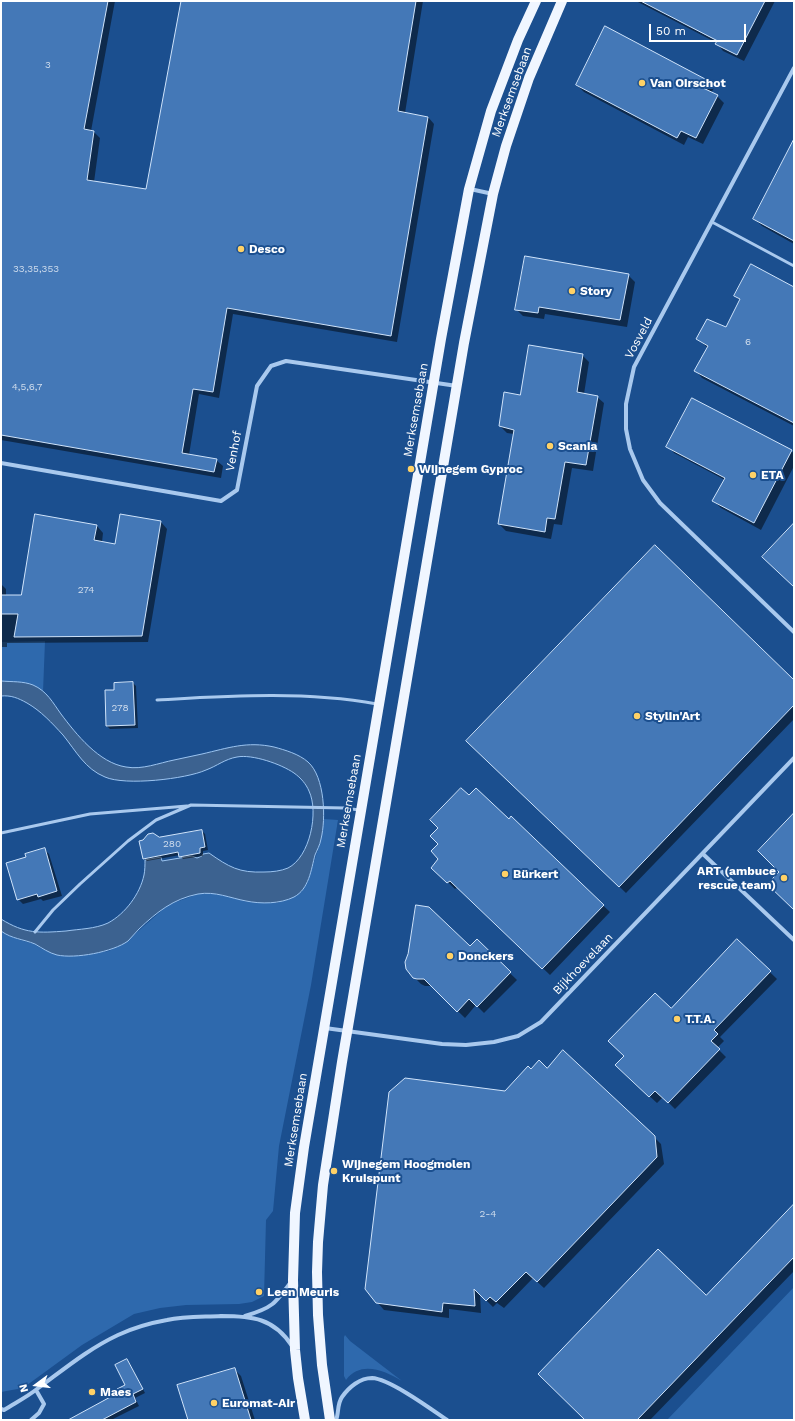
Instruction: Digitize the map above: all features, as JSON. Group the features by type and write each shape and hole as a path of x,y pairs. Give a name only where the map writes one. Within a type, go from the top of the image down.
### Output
{"main road":[{"name":"Merksemsebaan","path":"305,1420 295,1350 293,1280 294,1237 298,1185 360,810 469,189 491,111 518,40 536,1"},
{"name":"Merksemsebaan","path":"330,1420 322,1365 316,1272 328,1154 348,1031 457,386 493,194 506,146 529,78 562,1"}],"street":[{"name":"Vosveld","path":"794,68 634,367 626,404 626,429 630,449 643,480 660,502 794,632"},
{"path":"469,189 493,194"},
{"name":"Venhof","path":"1,463 221,501 237,490 257,386 271,366 286,361 457,386"},
{"name":"Bijkhoevelaan","path":"324,1028 442,1044 466,1045 494,1042 518,1036 541,1022 794,758"},
{"path":"703,854 794,940"},
{"path":"244,1316 258,1312 276,1302 293,1280"},
{"path":"3,1410 36,1390 87,1352 118,1335 142,1326 168,1319 244,1316 259,1319 272,1325 286,1335 295,1350"},
{"path":"336,1420 341,1398 348,1389 361,1380 374,1378 383,1381 447,1420"},
{"path":"31,1420 39,1413 44,1404 36,1390"}],"lane":[{"path":"712,222 794,266"},
{"path":"157,700 215,696 286,695 363,702 379,705"},
{"path":"1,833 90,814 191,805 345,808 360,810"},
{"path":"35,932 53,910 128,841 156,820 191,805"}],"shaded area":[{"path":"45,641 43,692 28,684 1,681 1,642"},
{"path":"1,681 25,683 38,688 49,698 81,739 107,760 126,767 144,767 246,745 264,745 274,747 304,759 314,769 318,778 324,810 323,831 320,843 315,855 309,879 303,889 294,897 283,901 270,903 240,900 210,893 189,896 173,903 152,917 128,941 121,945 94,954 74,956 57,955 48,952 35,944 5,934 1,931 1,919 25,930 40,932 66,931 108,923 126,909 131,903 142,882 145,869 145,860 161,857 162,861 192,856 197,858 203,854 209,853 223,862 241,870 270,872 288,868 296,862 307,844 313,822 313,810 309,791 297,775 274,763 258,758 243,756 237,757 197,773 171,779 126,781 114,780 105,777 98,774 86,764 63,735 37,710 17,698 11,696 1,696"},
{"path":"324,819 338,820 311,985 279,1146 273,1211 266,1220 264,1296 252,1302 239,1304 186,1305 160,1308 134,1314 82,1345 23,1388 1,1392 1,931 7,935 34,944 42,949 72,955 89,954 109,951 127,941 168,905 198,894 211,893 247,902 278,903 307,884 321,840"},
{"path":"794,1287 794,1420 667,1420"},
{"path":"345,1335 350,1341 402,1381 381,1371 373,1369 359,1370 346,1380 344,1376"}],"building":[{"name":"Desco","path":"1,1 108,1 84,129 94,131 87,180 146,189 181,1 416,1 398,111 428,117 391,336 227,308 213,392 193,389 182,453 217,459 214,472 1,435"},
{"path":"641,1 765,1 737,55 715,44 717,41"},
{"name":"Van Oirschot","path":"605,26 707,80 703,88 718,95 696,138 681,131 677,138 576,85"},
{"path":"794,139 794,241 753,219"},
{"name":"Story","path":"525,256 629,274 620,320 539,307 538,313 515,310"},
{"path":"751,264 794,287 794,423 694,371 708,346 696,339 707,319 726,327 740,299 734,296"},
{"name":"Scania","path":"529,345 583,354 577,392 598,396 586,465 565,462 555,519 547,518 545,532 498,524 514,430 499,426 504,392 520,395"},
{"path":"692,398 792,450 754,523 712,501 725,478 666,447"},
{"path":"35,514 97,525 94,540 115,544 120,514 161,521 142,636 14,637 18,614 1,614 1,595 21,595"},
{"path":"794,523 794,587 762,557"},
{"name":"Stylin'Art","path":"655,545 794,680 794,705 619,887 466,741"},
{"path":"133,682 135,725 106,726 105,690 114,690 114,683"},
{"name":"Bürkert","path":"461,788 469,795 476,788 509,819 511,816 604,905 542,969 450,881 447,883 431,868 438,859 431,851 438,844 430,836 438,828 430,820"},
{"path":"794,813 794,910 767,884 779,872 758,851"},
{"path":"202,830 205,847 200,848 200,853 179,857 178,852 143,859 139,841 143,840 148,834 153,833 159,837"},
{"path":"45,848 57,891 38,897 37,894 17,900 6,863 26,857 25,854"},
{"name":"Donckers","path":"416,905 429,907 470,946 477,939 511,972 477,1007 469,999 457,1012 424,979 413,978 406,969 405,962 408,954"},
{"name":"T.T.A.","path":"737,939 771,971 714,1030 718,1034 711,1041 720,1049 668,1103 655,1091 649,1097 615,1065 624,1056 608,1041 655,993 671,1008"},
{"path":"563,1050 655,1136 657,1157 537,1282 526,1272 496,1302 490,1297 486,1301 474,1289 475,1306 443,1303 442,1312 376,1303 365,1289 389,1092 405,1078 505,1091 528,1066 531,1069 539,1060 547,1068"},
{"path":"794,1204 794,1257 637,1420 585,1420 538,1374 658,1249 706,1295"},
{"path":"127,1359 143,1389 133,1394 136,1402 102,1420 68,1420 114,1395 117,1389 125,1385 115,1365"},
{"name":"Euromat-Air","path":"235,1368 251,1420 188,1420 177,1385"}],"place":[{"name":"Van Oirschot","path":"642,83"},
{"name":"Desco","path":"241,249"},
{"name":"Story","path":"572,291"},
{"name":"Scania","path":"550,446"},
{"name":"Wijnegem Gyproc","path":"411,469"},
{"name":"ETA","path":"753,475"},
{"name":"Stylin'Art","path":"637,716"},
{"name":"Bürkert","path":"505,874"},
{"name":"ART (ambuce rescue team)","path":"784,878"},
{"name":"Donckers","path":"450,956"},
{"name":"T.T.A.","path":"677,1019"},
{"name":"Wijnegem Hoogmolen Kruispunt","path":"334,1171"},
{"name":"Leen Meuris","path":"259,1292"},
{"name":"Maes","path":"92,1392"},
{"name":"Euromat-Air","path":"214,1403"}]}
